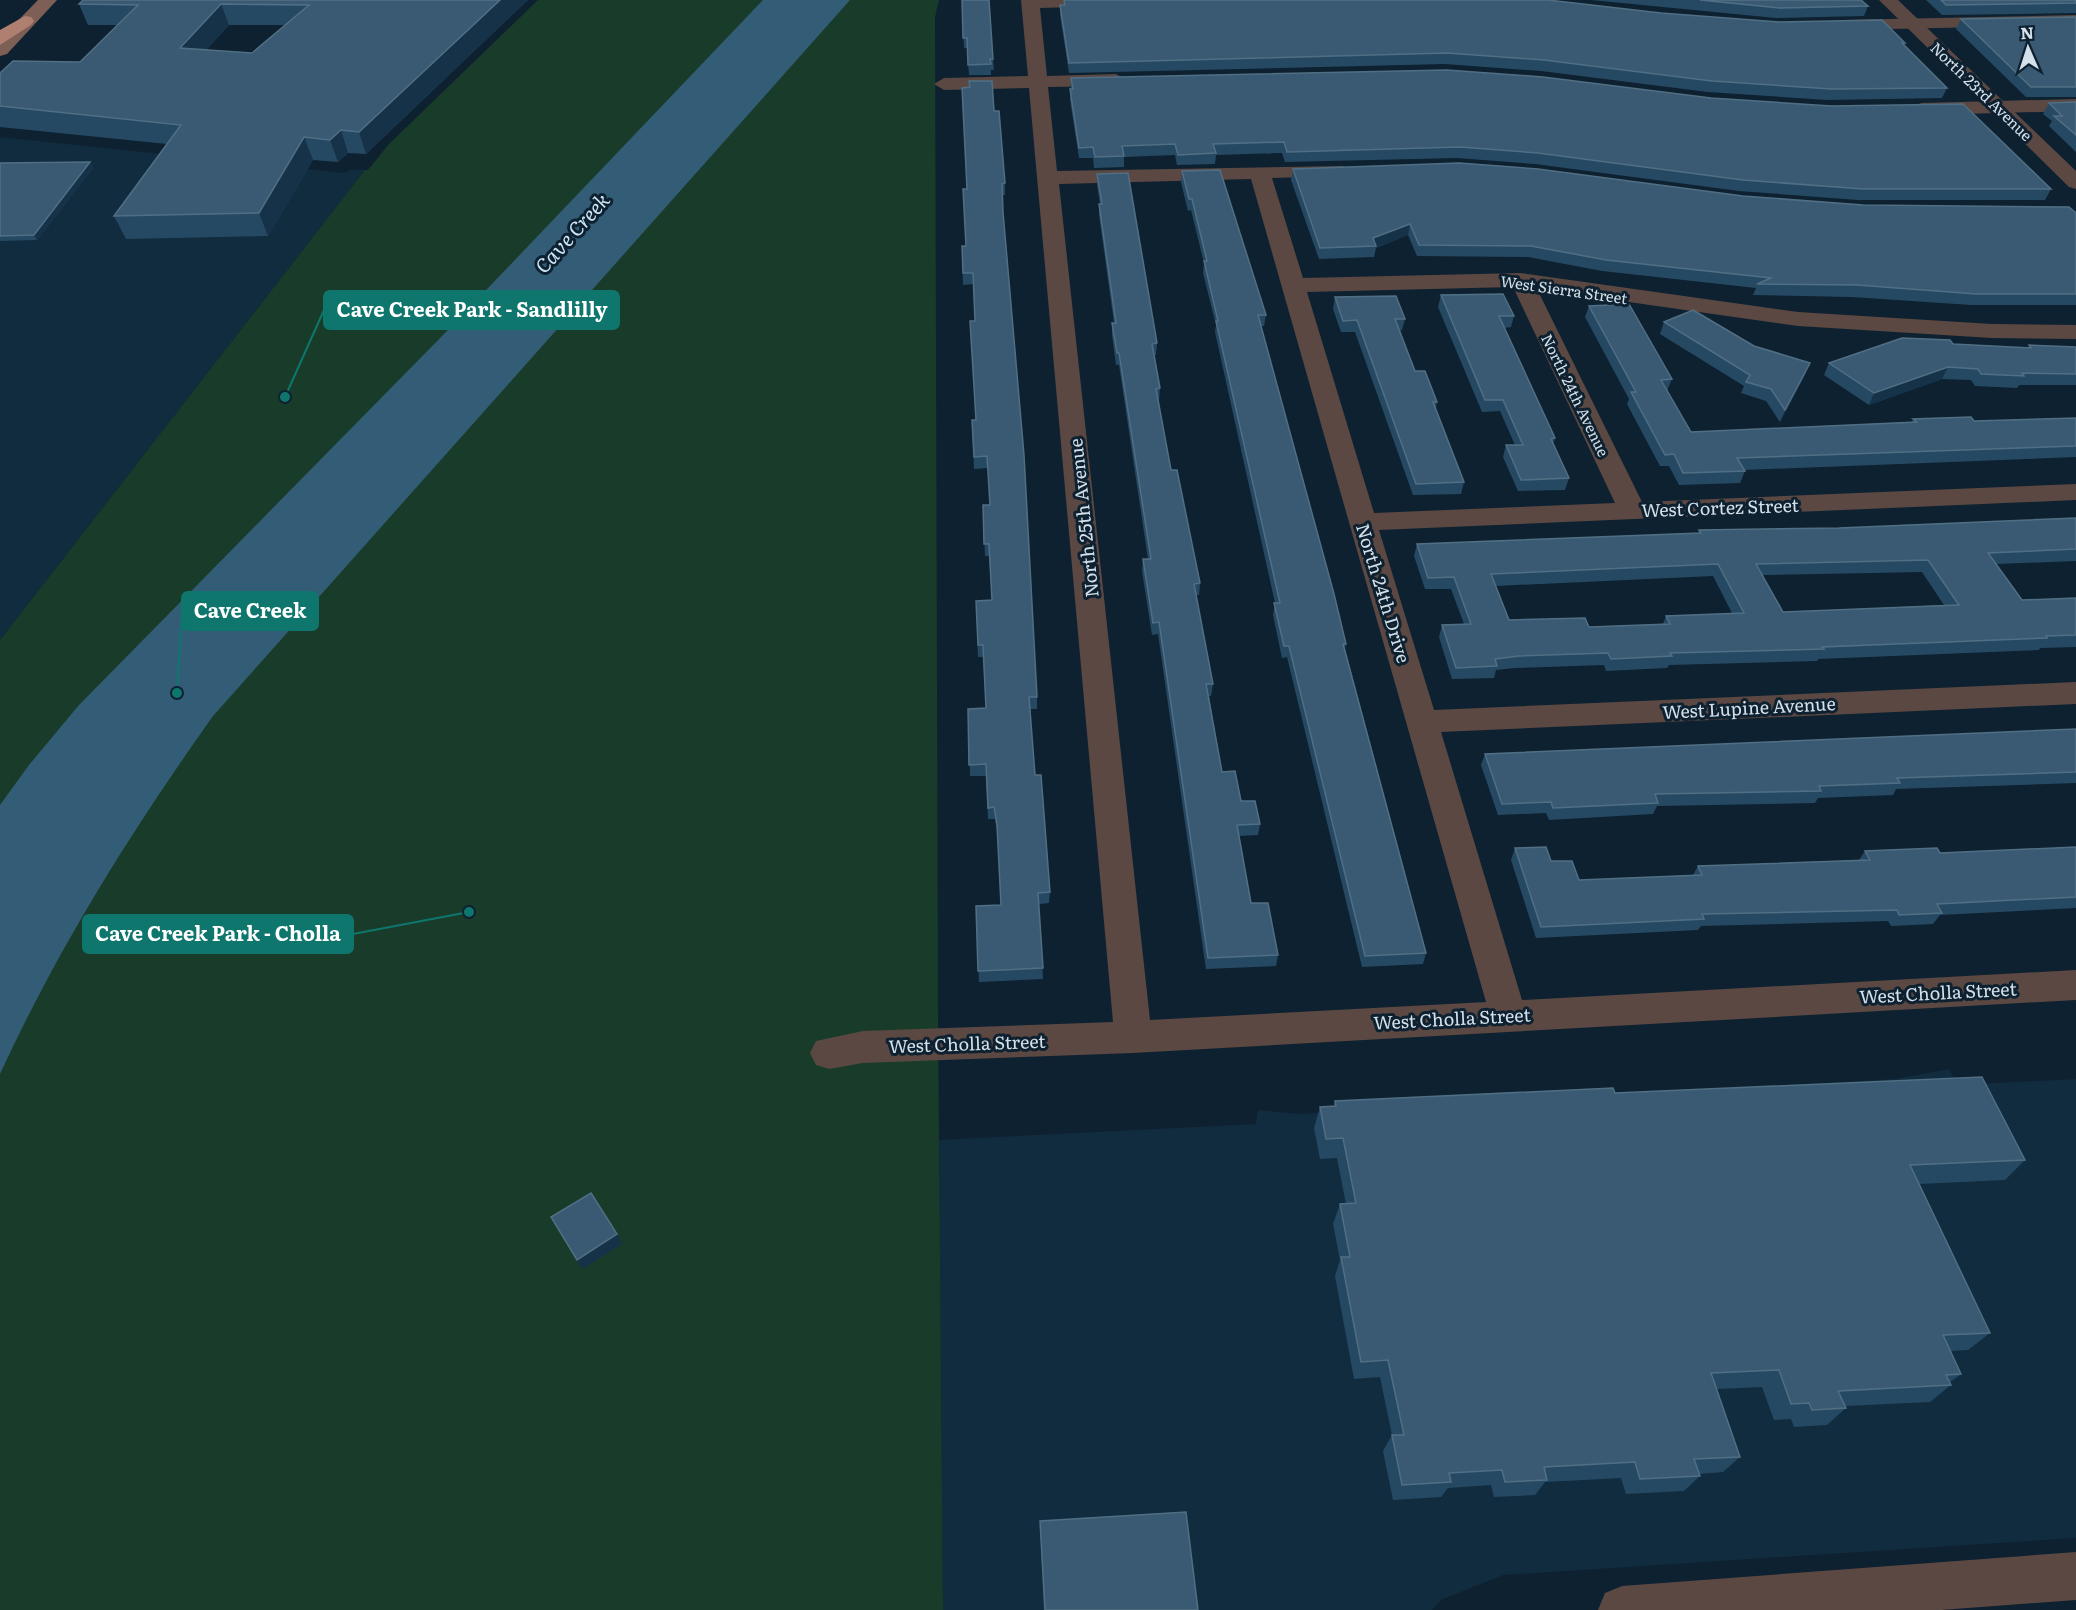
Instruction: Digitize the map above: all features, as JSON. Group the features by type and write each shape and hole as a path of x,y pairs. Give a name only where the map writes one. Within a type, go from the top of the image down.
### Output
{"highway":[{"path":"0,39 25,21"}],"main road":[{"path":"0,50 25,21 48,0"}],"street":[{"path":"1030,1 1136,0"},
{"name":"North 23rd Avenue","path":"1888,0 2076,183"},
{"name":"North 25th Avenue","path":"1030,1 1133,1037"},
{"path":"1818,26 2076,20"},
{"path":"944,84 1133,80"},
{"path":"1902,109 2076,105"},
{"path":"1047,178 1352,169"},
{"name":"North 24th Drive","path":"1260,172 1508,1015"},
{"name":"West Sierra Street","path":"1294,285 1521,280 1801,329 2076,332"},
{"name":"North 24th Avenue","path":"1521,280 1632,510"},
{"name":"West Cortez Street","path":"1363,522 2076,492"},
{"name":"West Lupine Avenue","path":"1423,722 2076,693"},
{"name":"West Cholla Street","path":"829,1053 863,1047 1133,1037 2076,985"},
{"path":"1622,1610 2076,1576"}],"shaded area":[{"path":"0,137 345,173 349,170 365,170 0,640"},
{"path":"1949,1069 1957,1085 2076,1079 2076,1538 1503,1575 1441,1600 1432,1610 943,1610 939,1140 1256,1124 1258,1110 1299,1114 1895,1079"}],"green space":[{"path":"538,0 939,0 935,17 938,1019 943,1610 0,1610 0,640 365,170 368,170 389,144"}],"water":[{"path":"763,0 850,0 213,716 154,802 98,890 47,980 0,1074 0,805 29,765 79,705 449,329"}],"building":[{"path":"83,0 500,0 359,132 341,130 330,140 304,137 259,213 114,216 181,125 0,106 0,73 13,61 80,62 138,5 79,4","holes":["221,4 309,5 252,53 180,48"]},
{"path":"962,0 989,0 993,59 990,59 991,64 968,65 967,38 963,38"},
{"path":"1064,0 1548,0 1661,13 1779,22 1882,20 1947,88 1831,89 1712,81 1544,60 1447,53 1069,63 1060,5 1065,5"},
{"path":"1700,0 1861,0 1868,6 1780,8"},
{"path":"1941,0 2076,0 2076,3 1946,5"},
{"path":"2076,17 2076,87 2031,87 1961,19"},
{"path":"1447,70 1543,77 1711,98 1831,106 1963,104 2051,189 1863,189 1743,180 1538,153 1460,147 1287,152 1284,142 1213,144 1216,153 1178,155 1175,144 1122,146 1124,156 1095,157 1093,147 1079,148 1070,89 1073,89 1071,78"},
{"path":"969,81 992,81 994,111 999,111 1005,183 1002,184 1003,212 1024,455 1037,697 1029,697 1035,775 1041,775 1050,892 1038,893 1043,968 978,971 976,906 1001,905 997,825 994,807 988,808 986,764 969,765 968,709 986,708 983,645 978,645 976,601 992,600 989,544 984,544 983,505 990,505 987,456 974,457 972,420 976,420 970,321 975,321 973,273 963,273 962,246 966,246 963,189 967,189 962,88 970,87"},
{"path":"2076,102 2076,135 2054,116 2062,116 2049,103"},
{"path":"90,162 34,235 0,236 0,163"},
{"path":"1459,163 1538,169 1743,196 1863,205 2069,207 2076,213 2076,294 1976,294 1857,285 1757,284 1771,278 1606,260 1531,246 1419,245 1410,224 1373,238 1376,246 1320,248 1293,169"},
{"path":"1220,170 1266,315 1258,315 1334,594 1346,644 1343,644 1426,953 1365,956 1289,646 1284,646 1274,603 1280,603 1216,321 1218,321 1204,261 1207,261 1192,199 1189,199 1182,171"},
{"path":"1128,173 1157,343 1152,344 1160,388 1156,389 1171,470 1177,470 1200,583 1194,584 1213,684 1206,684 1222,772 1235,771 1241,801 1255,801 1260,824 1237,825 1251,903 1268,903 1278,955 1208,958 1159,622 1153,623 1143,559 1151,559 1119,353 1117,353 1112,323 1116,323 1099,204 1102,204 1097,174"},
{"path":"1503,294 1514,316 1499,316 1555,438 1551,439 1569,478 1521,480 1506,445 1523,445 1503,400 1485,400 1441,295"},
{"path":"1396,296 1405,319 1395,319 1415,371 1425,371 1437,402 1433,402 1464,482 1416,484 1357,320 1343,321 1335,297"},
{"path":"1629,304 1672,379 1661,380 1691,432 1917,422 1913,419 1971,417 1974,421 2076,418 2076,446 1737,458 1745,471 1683,473 1674,454 1665,455 1631,392 1636,392 1589,306"},
{"path":"1693,310 1754,346 1810,363 1785,410 1771,389 1746,382 1750,375 1664,322"},
{"path":"1902,338 1950,340 1953,344 2031,348 2029,345 2076,347 2076,374 2022,373 2024,376 1981,374 1978,369 1948,367 1874,393 1829,363"},
{"path":"2076,518 2076,549 1988,553 2022,600 2076,598 2076,635 1822,647 1824,649 1670,653 1672,656 1611,659 1608,653 1519,656 1495,659 1497,666 1456,668 1442,625 1471,624 1454,577 1428,578 1417,544 1701,533 1699,530 1839,528","holes":["1928,560 1959,605 1783,612 1756,564","1718,564 1744,613 1666,616 1670,624 1589,627 1585,618 1509,620 1491,574"]},
{"path":"2076,729 2076,772 1897,778 1900,783 1819,786 1821,791 1655,794 1658,803 1553,808 1551,802 1502,804 1485,754"},
{"path":"1546,847 1551,861 1572,861 1579,880 1702,875 1698,866 1870,860 1865,851 1937,848 1940,853 2076,847 2076,897 1937,904 1942,913 1899,915 1897,910 1702,914 1704,919 1541,927 1515,848"},
{"path":"1982,1077 2025,1160 1910,1165 1990,1333 1943,1335 1961,1374 1946,1375 1951,1385 1838,1391 1846,1408 1812,1410 1809,1403 1791,1404 1779,1370 1711,1373 1740,1457 1694,1459 1700,1476 1640,1479 1635,1462 1544,1467 1547,1480 1505,1482 1502,1470 1449,1473 1451,1482 1402,1485 1392,1435 1404,1435 1388,1360 1361,1362 1341,1257 1350,1257 1340,1204 1356,1203 1343,1138 1326,1139 1320,1107 1336,1106 1335,1101 1613,1088 1615,1093"},
{"path":"591,1193 617,1234 577,1260 551,1217"},
{"path":"1186,1512 1198,1610 1045,1610 1040,1521"}],"place":[{"name":"Cave Creek Park - Sandlilly","path":"285,397"},
{"name":"Cave Creek","path":"177,693"},
{"name":"Cave Creek Park - Cholla","path":"469,912"}]}
